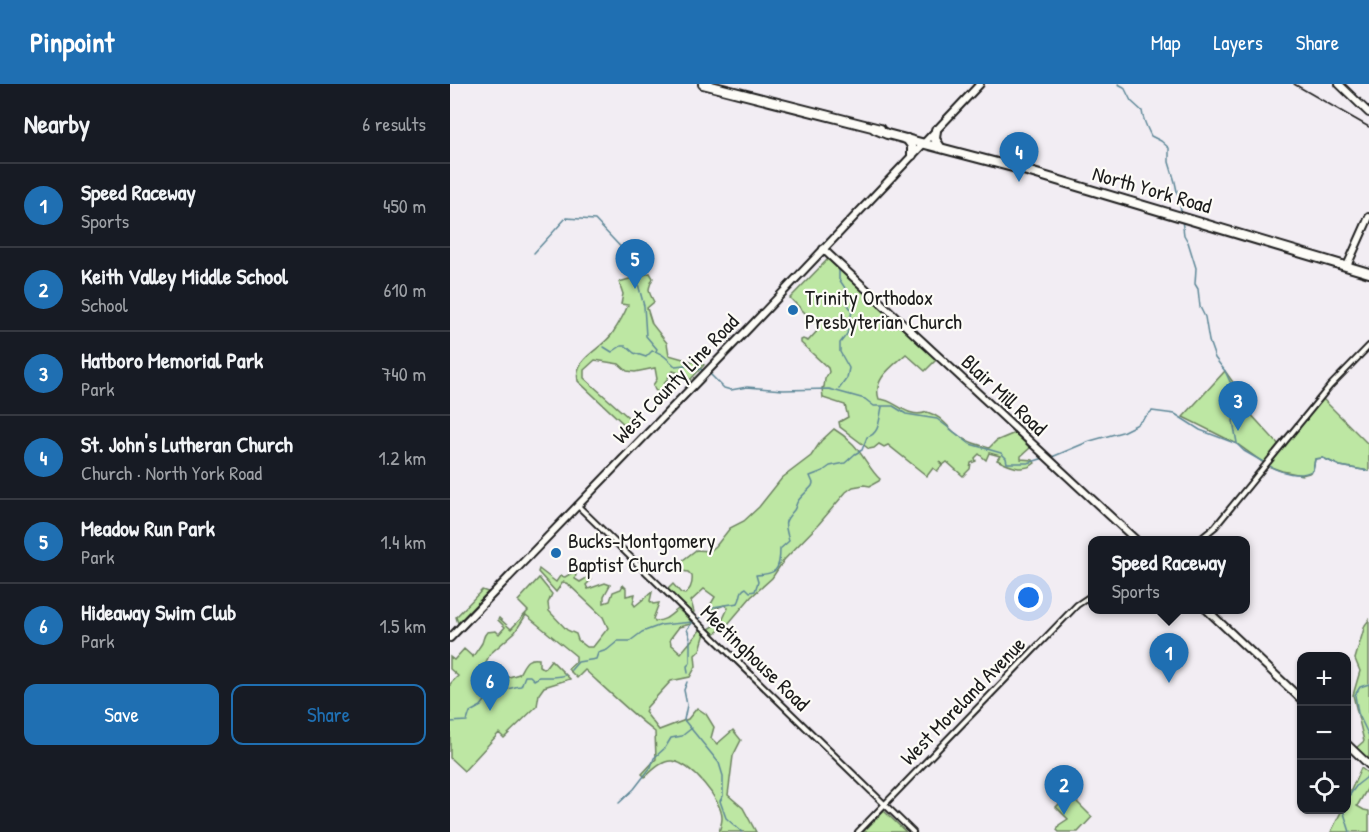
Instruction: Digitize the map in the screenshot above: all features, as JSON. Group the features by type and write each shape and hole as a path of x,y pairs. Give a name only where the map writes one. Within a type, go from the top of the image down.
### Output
{"highway":[{"path":"703,84 924,142"},
{"path":"875,129 916,138 924,142"},
{"path":"936,130 935,140 940,147"},
{"path":"906,138 911,142 912,155"},
{"name":"North York Road","path":"924,142 1369,273"}],"main road":[{"name":"West County Line Road","path":"450,638 980,84"},
{"path":"1339,84 1369,113"},
{"path":"1347,266 1369,217"},
{"name":"Blair Mill Road","path":"823,249 1132,536"},
{"path":"1212,614 1297,695"},
{"path":"1351,747 1369,764"}],"street":[{"path":"1204,536 1215,527 1330,386 1369,346"},
{"name":"Meetinghouse Road","path":"577,506 913,832"},
{"name":"West Moreland Avenue","path":"858,832 1077,605 1088,598"}],"green space":[{"path":"828,259 937,359 925,371 906,354 881,379 878,385 879,399 913,413 927,412 939,418 962,438 989,448 996,441 1015,433 1030,448 1021,456 1021,459 1033,460 1035,463 1026,468 1016,468 997,460 1000,456 989,453 986,460 979,454 963,476 947,462 943,465 939,461 942,466 937,471 933,468 927,476 888,445 884,447 879,444 869,449 840,427 839,422 848,417 845,405 823,398 822,388 829,372 828,368 801,343 803,339 808,341 819,329 818,326 790,298"},
{"path":"650,273 653,278 649,292 654,302 647,308 652,324 667,343 669,355 704,365 690,380 673,371 663,385 667,395 664,397 655,390 653,385 657,379 655,368 635,372 627,371 619,364 595,360 584,370 584,378 637,425 633,428 626,426 578,381 578,373 584,360 612,334 628,305 621,304 623,294 619,282"},
{"path":"1225,371 1240,392 1247,410 1282,448 1323,399 1369,445 1369,471 1340,466 1323,458 1315,459 1313,470 1309,473 1302,475 1282,471 1268,466 1237,444 1183,417"},
{"path":"834,429 856,448 880,479 879,481 870,486 853,487 846,492 784,560 772,578 751,597 728,624 714,634 709,629 722,621 728,608 724,605 708,612 715,597 704,589 691,601 694,612 691,613 667,590 673,584 685,594 690,588 692,576 682,571 680,567 683,560 696,550 710,551 716,546 730,528 744,521 759,507 782,478 811,456 821,441"},
{"path":"539,569 556,582 560,576 565,577 577,570 575,579 580,582 588,577 591,580 586,585 588,589 605,583 610,585 604,596 604,603 610,601 613,592 621,589 623,585 626,588 626,596 635,594 633,603 635,606 652,592 650,601 653,604 659,603 653,619 655,621 665,619 678,609 690,620 691,624 679,627 670,639 671,644 681,653 701,629 705,633 700,650 695,655 696,666 690,677 671,681 645,712 659,730 688,719 697,708 706,714 714,727 711,738 717,744 733,730 741,740 733,756 728,795 743,808 756,832 719,832 722,818 717,802 696,775 680,763 665,762 645,777 642,774 656,759 655,732 585,670 577,678 568,669 576,662 576,656 526,615 515,632 490,654 486,666 499,680 519,674 526,662 531,659 539,659 539,666 544,669 551,660 570,679 544,687 539,694 537,706 504,738 499,733 464,771 450,758 450,684 458,676 450,669 450,657 454,660 464,649 473,657 487,632 496,631 499,634 505,627 498,620 499,618 511,629 528,611 518,601 539,578 552,594 548,603 549,611 567,630 576,634 578,640 587,647 593,647 608,628 603,617 568,584 563,582 556,592 538,572"},
{"path":"482,590 488,592 458,623 456,617"},
{"path":"1369,620 1369,762 1355,749 1364,741 1353,695 1360,671 1355,659 1365,625"},
{"path":"1361,768 1369,774 1369,786 1357,806 1369,811 1369,832 1331,832 1340,814 1351,814 1351,790"},
{"path":"1069,794 1092,817 1078,832 1059,832 1057,830 1059,825 1068,819 1056,807"},
{"path":"884,811 906,832 863,832"}],"waterway":[{"path":"1118,84 1124,87 1131,101 1142,111 1151,136 1169,148 1169,162 1182,215"},
{"path":"534,253 566,218 595,220 631,258 644,306 646,336 657,349 656,351"},
{"path":"1182,220 1184,235 1196,268 1195,284 1198,289 1200,307 1205,317 1209,341 1215,358 1225,371 1232,386 1236,408 1233,421 1237,443"},
{"path":"839,268 839,279 845,288 847,303 852,311 847,334 840,343 840,352 849,368 847,378 839,389"},
{"path":"604,347 612,352 621,346 626,346 634,353 646,357 655,351 675,366 684,365 703,370"},
{"path":"709,373 724,388 731,390 747,387 783,390 829,389 865,399 874,406 893,406 906,414 937,419 970,444 1001,453 1007,463 1028,463 1044,458"},
{"path":"698,619 713,607 738,603 744,589 750,592 755,591 758,582 756,575 768,574 775,570 779,563 780,549 789,541 786,521 797,502 812,486 810,476 830,466 845,463 862,450 867,437 877,429 882,407"},
{"path":"1052,457 1090,441 1122,432 1136,425 1152,411 1175,414 1200,430 1237,444 1244,451 1265,463"},
{"path":"1268,465 1284,472 1303,474 1313,470 1315,459 1323,458 1340,466 1369,471"},
{"path":"571,670 578,662 596,659 598,653 607,650 618,641 630,641 642,632 661,625 693,622"},
{"path":"690,638 687,629 692,623"},
{"path":"688,673 690,640"},
{"path":"450,722 467,721 470,712 481,706 487,698 495,698 497,694 501,694 502,690 521,686 525,676 530,676 534,680 539,677 565,675"},
{"path":"687,682 684,690 687,705 684,720 719,763 723,776 723,796 720,801 726,818 742,832"},
{"path":"1369,684 1360,687 1355,695 1358,713 1369,736"},
{"path":"619,803 634,789 651,767 654,758 665,748 671,738 682,736 692,728"},
{"path":"1351,793 1369,773"},
{"path":"1344,814 1350,832"}],"railway":[{"path":"1294,84 1369,127"}],"place":[{"name":"St. John's Lutheran Church","path":"1019,182"},
{"name":"Meadow Run Park","path":"635,289"},
{"name":"Trinity Orthodox Presbyterian Church","path":"793,310"},
{"name":"Hatboro Memorial Park","path":"1238,431"},
{"name":"Bucks-Montgomery Baptist Church","path":"556,553"},
{"name":"Speed Raceway","path":"1169,683"},
{"name":"Hideaway Swim Club","path":"490,711"},
{"name":"Keith Valley Middle School","path":"1064,815"}]}
